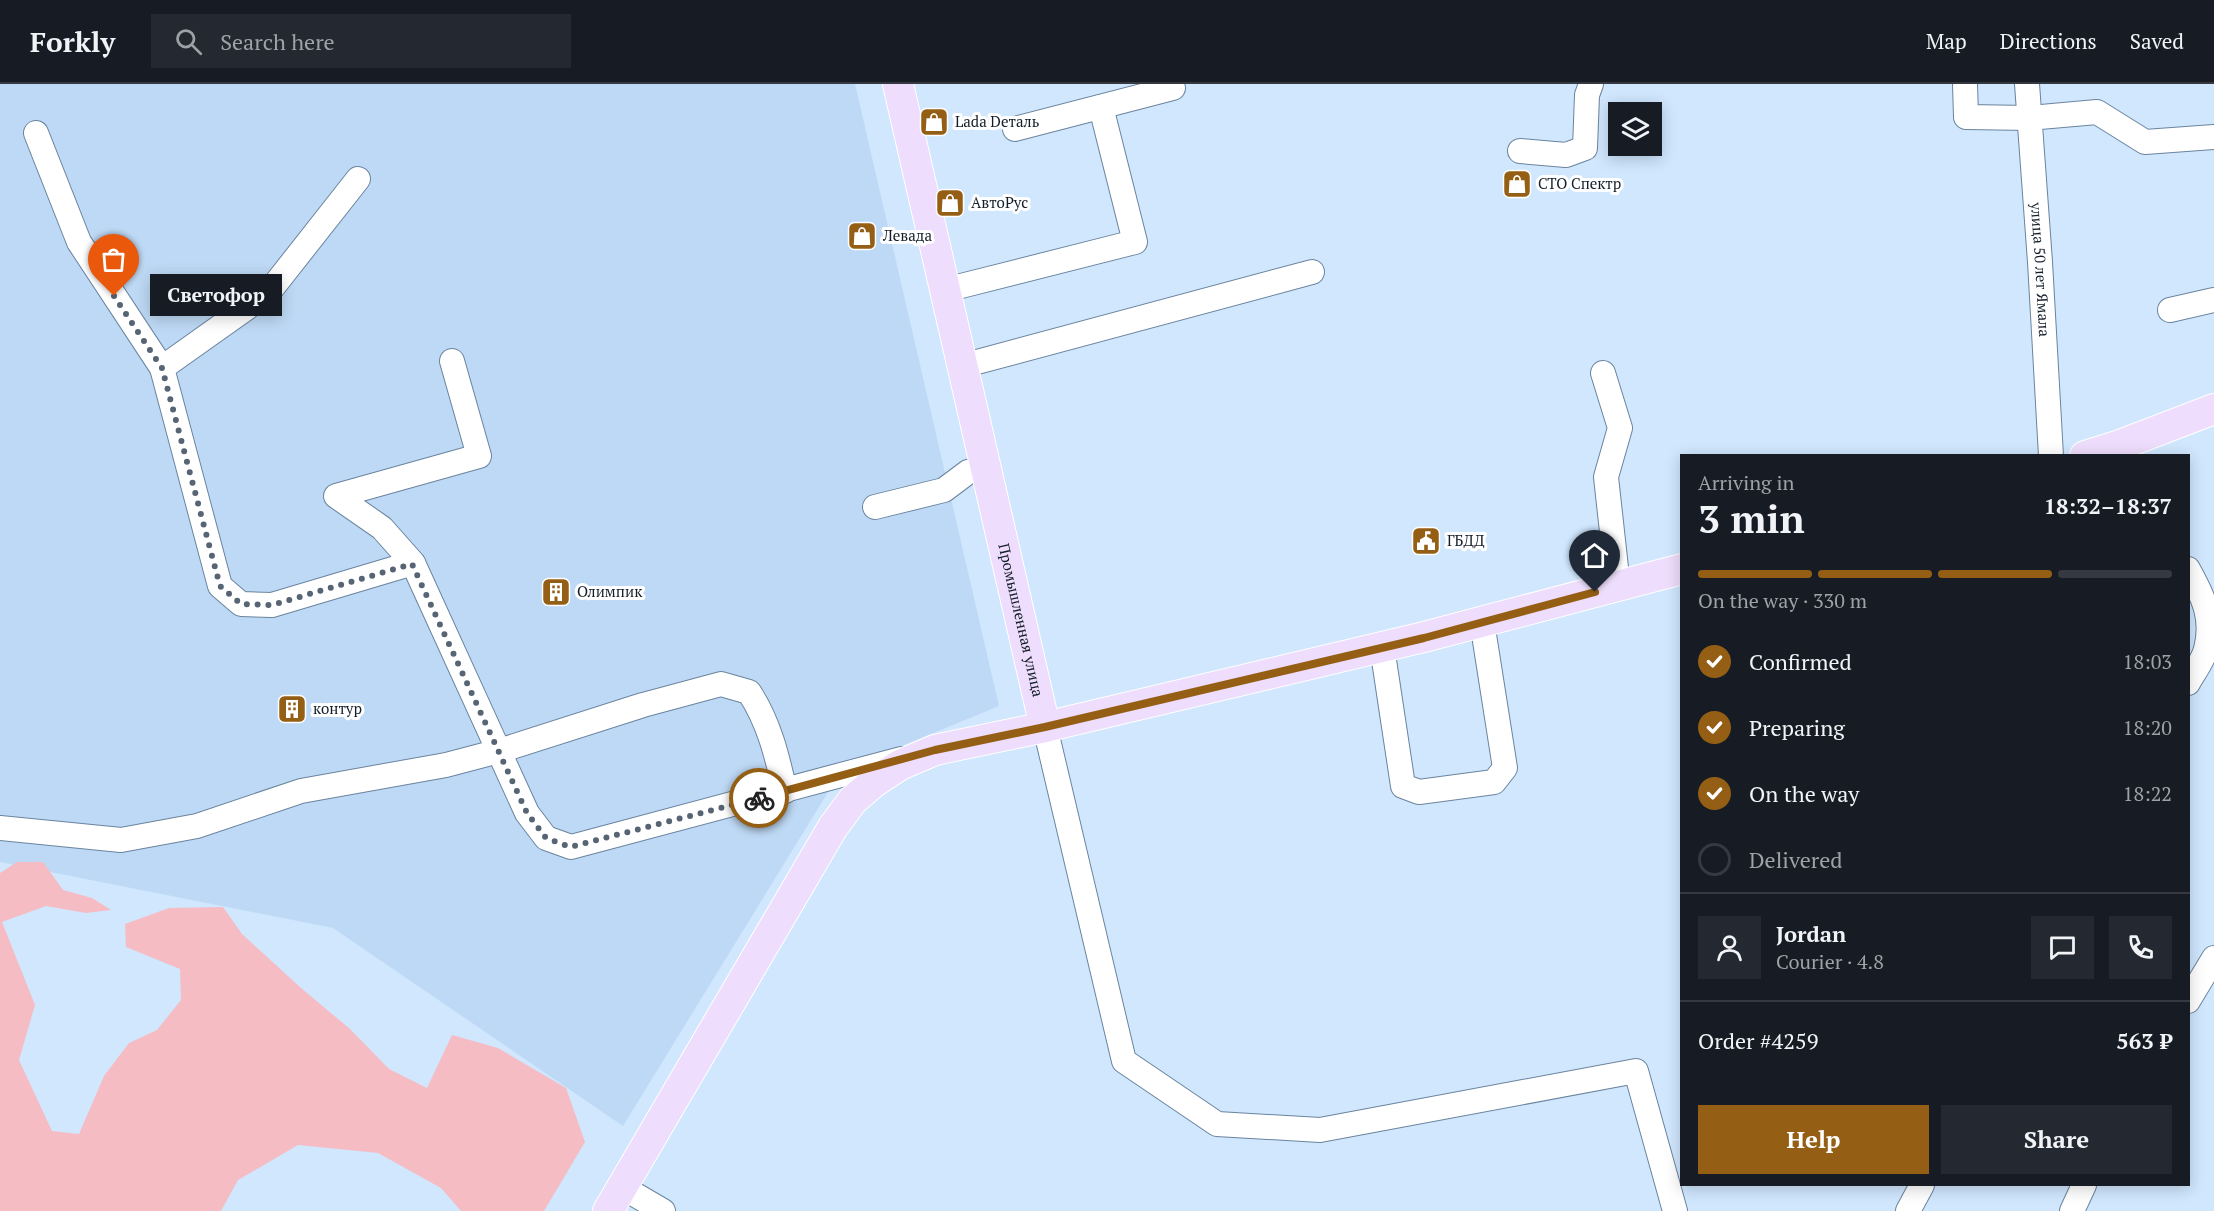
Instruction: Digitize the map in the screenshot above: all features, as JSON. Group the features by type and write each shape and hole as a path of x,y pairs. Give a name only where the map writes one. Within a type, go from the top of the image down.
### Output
{"main road":[{"name":"Промышленная улица","path":"898,84 1045,727"},
{"path":"2100,454 2123,451 2214,409"},
{"path":"615,1199 833,827 853,800 874,782 900,765 935,750 1045,727 1382,647 1680,570"}],"street":[{"path":"1520,151 1566,155 1585,148 1587,95 1591,84"},
{"path":"1965,84 1965,117 2030,118 2097,112 2145,142 2214,137"},
{"name":"улица 50 лет Ямала","path":"2026,84 2040,262 2051,454"},
{"path":"1016,129 1173,88"},
{"path":"945,290 1135,242 1101,107"},
{"path":"36,133 79,242 162,368 220,586 241,604 272,605 412,564"},
{"path":"162,368 269,292 358,179"},
{"path":"962,366 1312,272"},
{"path":"2170,310 2214,300"},
{"path":"452,361 479,456 336,496 382,528 412,564 527,813 546,838 570,847 935,750"},
{"path":"1603,373 1620,428 1606,477 1618,586"},
{"path":"875,507 944,490 968,472 985,467"},
{"path":"2190,573 2206,601 2209,625 2206,650 2190,679"},
{"path":"1382,647 1403,786 1419,792 1494,782 1505,768 1482,622"},
{"path":"0,828 121,840 197,826 301,791 414,771 499,751 643,705 721,684 749,692 760,708 775,748 785,791"},
{"path":"1045,727 1124,1061 1217,1124 1320,1130 1636,1071 1675,1211"},
{"path":"831,777 837,809 833,827"},
{"path":"2190,998 2214,958"},
{"path":"1908,1211 1921,1186"},
{"path":"2072,1211 2084,1186"},
{"path":"615,1199 663,1211"}],"shaded area":[{"path":"0,84 855,84 999,706 841,771 623,1126 333,928 0,862"},
{"path":"17,862 43,862 63,890 92,898 111,910 86,913 46,906 2,922 35,1005 19,1060 52,1131 79,1134 104,1076 129,1043 157,1030 181,1000 180,969 126,947 125,924 169,908 223,907 242,934 350,1029 389,1069 427,1088 452,1035 498,1048 566,1088 585,1142 544,1211 461,1211 441,1188 378,1153 298,1145 238,1180 221,1211 0,1211 0,873"}],"way so far":[{"path":"114,296 162,368 220,586 241,604 272,605 412,564 527,813 546,838 570,847 759,798"}],"place":[{"name":"Lada Dеталь","path":"934,122"},
{"name":"СТО Спектр","path":"1517,184"},
{"name":"АвтоРус","path":"950,203"},
{"name":"Левада","path":"862,236"},
{"name":"Светофор","path":"114,296"},
{"name":"ГБДД","path":"1426,541"},
{"name":"Олимпик","path":"556,592"},
{"name":"контур","path":"292,709"}],"route":[{"path":"759,798 935,750 1045,727 1424,638 1595,592"}]}
